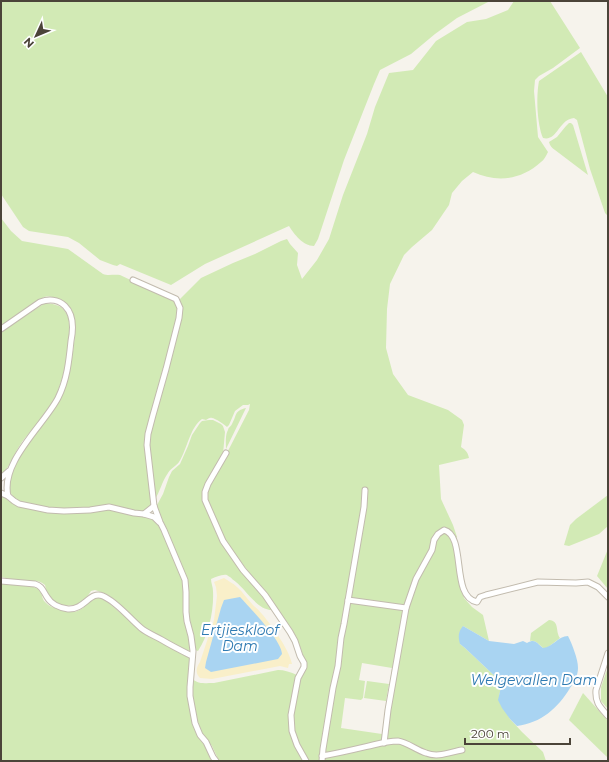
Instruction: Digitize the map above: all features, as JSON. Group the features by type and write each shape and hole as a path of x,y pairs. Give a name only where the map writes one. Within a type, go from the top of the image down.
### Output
{"street":[{"path":"133,280 176,299 180,308 179,318 148,434 148,455 154,506 185,580 186,612 191,636 192,651 190,696 195,723 200,735 206,742 216,761"},
{"path":"1,329 40,302 46,300 54,300 64,305 70,312 72,320 72,335 68,369 63,384 51,410 22,446 15,458 6,486 8,496"},
{"path":"226,453 208,484 205,492 205,500 223,541 243,570 265,595 295,641 304,663 304,667 298,678 294,699 292,731 306,761"},
{"path":"1,478 10,470"},
{"path":"365,490 322,759 384,743 400,741 431,755 445,754 462,750"},
{"path":"1,493 20,504 48,510 90,510 109,507 144,514 154,517 160,522"},
{"path":"144,514 154,506"},
{"path":"384,743 388,710 406,608 416,578 432,550 434,540 438,534 444,530 451,534 454,540 463,587 465,593 473,601 476,602 480,597 486,595 528,584 542,582 588,582 598,587 608,597"},
{"path":"1,581 39,585 53,604 66,609 79,607 95,595 104,596 111,600 141,628 192,656"},
{"path":"348,600 406,608"},
{"path":"608,653 596,690 596,699 598,704 608,716"}],"green space":[{"path":"1,1 490,1 457,18 411,54 380,70 344,160 318,239 314,246 303,242 296,236 289,226 205,264 171,285 120,264 117,266 100,260 79,243 68,237 29,231 23,227 1,194"},
{"path":"514,1 550,1 580,48 535,80 534,91 538,137 548,152 543,160 533,168 517,176 508,178 491,178 473,172 462,181 452,193 449,205 432,230 404,255 390,284 387,309 386,348 393,374 408,395 448,410 462,420 464,425 461,447 464,449 469,458 439,465 441,499 457,537 453,541 464,598 472,607 483,615 489,641 463,626 460,644 500,681 501,687 499,697 510,719 543,752 546,761 308,761 295,735 293,718 298,689 306,664 296,636 263,588 230,548 208,505 207,493 211,482 249,410 250,404 243,405 235,411 227,427 218,420 209,418 206,420 202,419 194,427 182,457 166,476 154,501 149,445 150,434 182,308 179,300 201,278 287,239 298,253 297,265 302,279 317,260 329,239 343,195 389,73 413,70 436,41 467,22 486,19 508,10","holes":["362,663 392,668 382,734 341,728 345,698 361,700 363,698 365,681 359,680"]},
{"path":"581,52 608,97 608,216 605,213 590,169 577,120 574,118 569,119 552,137 548,138 543,138 539,125 537,102 539,81"},
{"path":"569,123 573,125 588,175 553,148 549,143 557,137"},
{"path":"1,218 11,231 22,241 68,249 103,274 120,275 171,299 177,305 177,318 147,433 152,504 146,510 136,512 113,505 74,509 43,507 18,500 9,491 9,478 14,464 23,448 51,414 60,399 67,380 73,354 75,328 71,309 63,301 50,297 44,297 1,326"},
{"path":"45,303 55,304 62,308 69,321 70,331 68,356 62,380 52,404 19,446 7,468 1,475 1,332"},
{"path":"246,408 226,449 227,432 239,410"},
{"path":"213,420 221,424 225,432 223,454 204,488 203,498 217,535 239,569 261,593 272,610 261,606 227,575 221,575 211,579 213,591 212,614 205,638 198,651 195,650 189,624 188,590 158,513 157,505 172,471 180,464 192,435 202,421"},
{"path":"1,495 20,506 48,513 87,513 110,509 136,516 146,516 153,519 161,530 182,577 190,651 179,647 149,630 139,623 116,601 108,595 98,591 91,591 85,600 77,605 63,606 50,599 45,585 42,583 36,581 18,581 1,577"},
{"path":"608,495 608,526 599,534 569,546 564,545 570,525"},
{"path":"608,549 608,589 597,576"},
{"path":"1,584 20,585 40,590 48,605 70,612 75,612 82,609 94,598 99,597 104,599 149,637 190,657 188,675 197,682 214,683 278,670 288,671 297,675 292,695 290,719 304,761 219,761 212,746 204,736 201,739 213,761 1,761"},
{"path":"549,620 555,622 560,638 547,648 543,648 536,642 530,641 531,633"},
{"path":"608,667 608,709 601,701 601,687"},
{"path":"367,681 389,684 386,701 364,698"},
{"path":"583,693 608,721 608,758 569,720"}],"sand":[{"name":"Ertjieskloof Dam","path":"224,578 239,589 275,631 290,658 292,664 289,664 288,668 280,666 212,679 200,678 198,676 197,668 214,620 217,596 214,582"}],"water":[{"name":"Ertjieskloof Dam","path":"240,597 258,616 277,641 281,648 282,654 278,659 211,672 205,668 206,662 224,600"},
{"name":"Welgevallen Dam","path":"463,626 489,641 514,644 523,641 527,643 534,641 543,648 550,646 564,636 568,636 578,664 574,681 560,702 548,713 534,722 517,726 510,719 498,700 501,687 500,681 460,644 459,635"}]}
